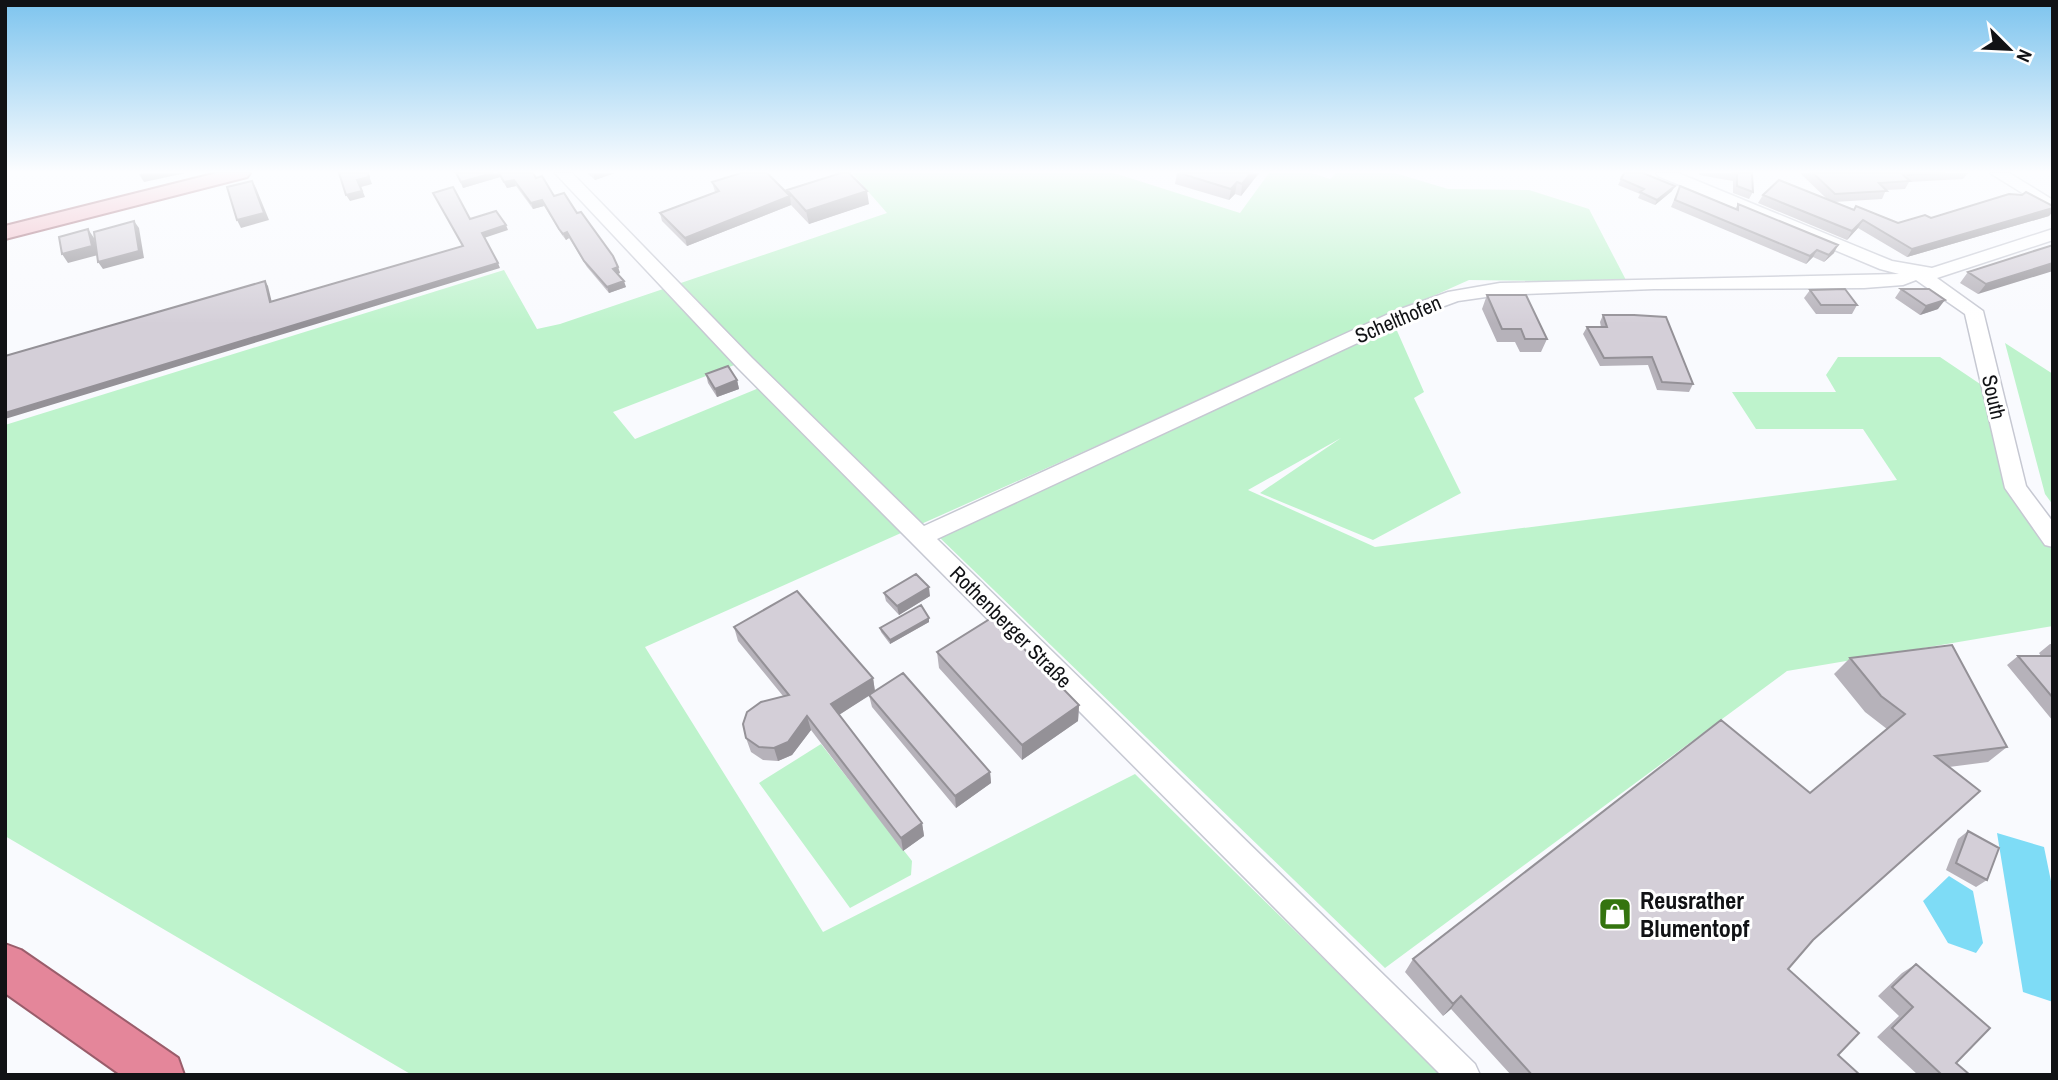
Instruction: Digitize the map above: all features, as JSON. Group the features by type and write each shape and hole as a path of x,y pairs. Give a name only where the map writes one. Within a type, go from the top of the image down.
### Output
{"highway":[{"path":"5,966 161,1075"}],"main road":[{"path":"5,233 43,223"}],"street":[{"name":"Rothenberger Straße","path":"611,223 745,363 1464,1075"},
{"path":"1786,223 1886,265 1917,273"},
{"name":"Schelthofen","path":"920,537 1402,316 1455,296 1500,289 1654,283 1864,282 1903,279 1917,273 1934,273 2053,234"},
{"name":"South","path":"1917,273 1974,311 2016,488 2053,539"}],"green space":[{"path":"856,223 1596,223 1627,282 1469,280 645,647 823,932 1135,774 1442,1075 412,1075 5,836 5,425 504,270 537,329 560,324","holes":["737,364 759,388 635,439 613,412"]},
{"path":"1394,324 1424,392 1414,398 1461,493 1373,540 1260,493 1341,438 1248,490 1375,547 1897,480 1863,429 1756,429 1732,392 1836,392 1826,375 1838,357 1940,357 1986,388 2008,487 2053,547 2053,626 1787,671 1385,968 939,537"},
{"path":"2005,343 2053,374 2053,505 2045,494"},
{"path":"821,744 912,861 911,875 850,908 759,783"}],"water":[{"path":"1997,833 2044,847 2053,891 2053,1002 2023,992"},
{"path":"1949,876 1973,891 1983,943 1976,953 1948,943 1923,901"}],"building":[{"path":"134,223 139,251 98,262 94,232"},
{"path":"450,223 506,225 482,233 498,263 5,413 5,356 265,281 270,302 463,246"},
{"path":"556,223 589,223 613,256 618,267 613,269 624,281 607,287 584,261 567,232 563,234"},
{"path":"670,223 722,223 685,238"},
{"path":"1731,223 1785,223 1838,245 1829,255 1817,250 1810,256"},
{"path":"1833,223 1860,223 1852,231"},
{"path":"1869,223 2000,223 1912,249"},
{"path":"88,229 92,246 62,254 59,237"},
{"path":"2053,245 2053,263 1986,284 1968,272"},
{"path":"1845,289 1857,305 1821,305 1810,290"},
{"path":"1901,289 1929,289 1945,300 1926,306"},
{"path":"1487,295 1526,295 1547,339 1525,339 1521,329 1502,329"},
{"path":"1603,315 1666,317 1693,384 1662,382 1652,357 1604,358 1587,327 1607,327"},
{"path":"728,366 737,380 715,389 706,374"},
{"path":"916,574 929,587 897,606 884,593"},
{"path":"797,591 873,678 831,704 922,823 901,838 807,716 788,742 774,748 759,747 746,738 743,724 747,712 761,702 789,695 734,627"},
{"path":"921,605 929,618 890,640 880,628"},
{"path":"993,617 1079,705 1022,745 937,652"},
{"path":"1952,645 2007,747 1935,756 1980,791 1813,940 1788,969 1859,1033 1838,1055 1860,1075 1532,1075 1461,996 1453,1004 1413,959 1721,720 1810,793 1905,714 1881,696 1850,658"},
{"path":"2018,656 2053,656 2053,698"},
{"path":"903,673 990,772 955,796 869,695"},
{"path":"1968,831 1999,848 1987,880 1956,863"},
{"path":"1916,964 1990,1028 1956,1063 1970,1075 1942,1075 1892,1028 1913,1007 1892,987"}],"place":[{"name":"Reusrather Blumentopf","path":"1615,914"}]}
